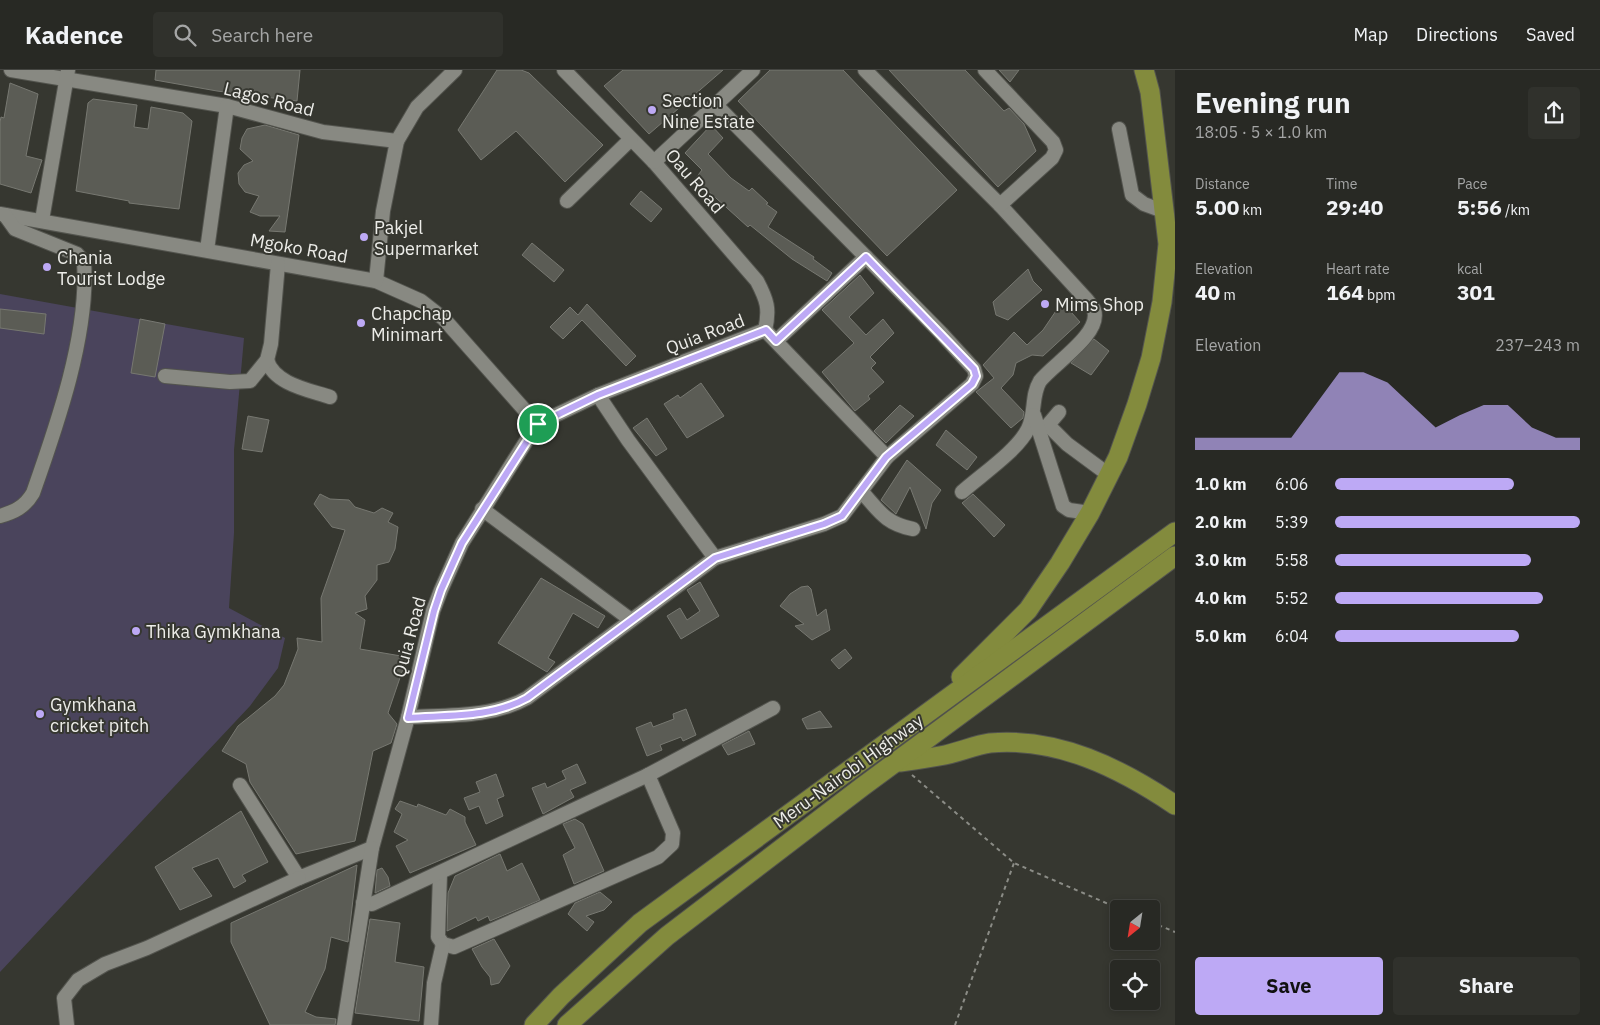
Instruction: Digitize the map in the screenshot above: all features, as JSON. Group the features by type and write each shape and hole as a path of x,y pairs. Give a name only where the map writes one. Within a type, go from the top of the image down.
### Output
{"highway":[{"path":"932,709 1028,610 1060,563 1090,513 1118,457 1151,358 1162,302 1168,244 1150,92 1144,70"},
{"name":"Meru-Nairobi Highway","path":"534,1025 561,996 640,923 1175,532"},
{"name":"Meru-Nairobi Highway","path":"567,1025 666,936 1175,556"},
{"path":"897,762 946,755 989,743 1050,747 1100,762 1142,783 1175,805"}],"street":[{"name":"Lagos Road","path":"11,70 67,75 227,106 324,132 397,141"},
{"path":"376,281 383,211 397,141 417,107 455,70"},
{"name":"Oau Road","path":"564,70 654,162 757,280 766,298 769,315 766,330"},
{"path":"654,162 753,70"},
{"path":"865,70 1000,205 1094,310 1093,322 1086,336 1040,381 1034,396 1034,415 1063,506 1069,510 1090,513"},
{"path":"985,70 1052,142 1056,150 1052,158 1000,205"},
{"path":"42,220 67,75"},
{"path":"408,718 495,712 514,705 527,698 715,558 824,524 842,516 862,492 886,457 972,384 976,376 974,369 941,333 715,104"},
{"path":"206,250 227,106"},
{"path":"1119,129 1132,195 1144,204 1163,211"},
{"path":"566,202 631,139"},
{"path":"0,516 14,512 27,502 33,493 60,416 80,322 85,288 84,262 77,254 15,229 3,215"},
{"name":"Mgoko Road","path":"3,215 42,220 376,281 421,301 444,319 538,424"},
{"path":"776,341 866,257"},
{"path":"165,376 230,382 250,381 267,360 271,344 278,264"},
{"path":"766,330 886,457"},
{"name":"Quia Road","path":"344,1025 372,848 408,718 434,611 441,590 462,543 482,509 538,424 598,395 766,330"},
{"path":"267,360 275,373 289,383 330,397"},
{"path":"598,395 628,440 715,558"},
{"path":"1059,412 1048,425 1067,444 1110,475"},
{"path":"962,492 1015,446 1028,430 1034,415"},
{"path":"862,492 887,520 895,525 913,528"},
{"path":"482,509 631,620"},
{"path":"364,903 372,904 440,874 648,775 773,708"},
{"path":"440,874 438,937 443,944 454,947 666,852 672,844 673,833 648,775"},
{"path":"240,785 299,878"},
{"path":"67,1025 64,998 78,980 106,964 147,948 299,878 372,848"},
{"path":"431,1025 434,983 443,944"}],"path":[{"path":"897,762 1014,863 1110,905"},
{"path":"955,1025 1014,863"},
{"path":"1160,926 1175,932"}],"shaded area":[{"name":"Thika Gymkhana","path":"0,294 244,338 234,450 234,533 229,608 285,638 278,668 250,706 0,972"}],"building":[{"path":"156,70 300,70 297,101 217,91 155,80"},
{"path":"497,70 521,70 529,73 603,145 565,182 516,131 481,160 458,130"},
{"name":"Section Nine Estate","path":"623,70 723,70 649,134 604,86"},
{"path":"770,70 843,70 957,190 887,256 738,101"},
{"path":"889,70 965,70 1004,111 1009,108 1024,124 1036,151 998,187"},
{"path":"999,70 1019,70 1010,82"},
{"path":"10,83 38,94 26,156 42,160 31,193 0,184 0,122 1,117 4,118"},
{"path":"93,99 137,105 134,127 148,129 151,107 183,113 192,121 179,209 129,203 129,201 76,191 88,103"},
{"path":"265,125 299,135 285,232 269,231 280,216 260,216 250,212 259,196 245,192 239,184 238,173 244,165 253,161 240,149 242,138 247,129"},
{"path":"711,125 723,138 708,154 731,178 749,191 752,188 768,203 766,204 777,212 768,227 814,257 813,259 832,273 827,281 792,259 750,225 748,227 695,179 702,170 685,153"},
{"path":"641,191 662,209 651,222 630,204"},
{"path":"532,243 564,270 554,282 522,255"},
{"path":"1028,269 1033,281 1042,290 1008,320 996,315 993,302"},
{"path":"860,275 874,293 849,317 866,335 883,319 894,333 870,357 876,363 871,368 884,382 868,396 870,399 855,411 822,372 854,343 822,310"},
{"path":"1062,302 1080,322 1043,356 1032,355 1016,363 1013,375 1001,388 1024,412 1023,418 1011,428 976,392 994,378 983,365 1014,332 1027,345 1043,330"},
{"path":"587,304 636,356 626,366 582,320 563,339 550,327 570,307 578,315"},
{"path":"0,309 46,314 44,334 0,328"},
{"path":"140,319 165,324 155,377 131,373"},
{"path":"1094,339 1109,351 1091,375 1071,363"},
{"path":"701,383 724,416 687,438 664,404 678,395 680,398"},
{"path":"900,405 914,416 886,443 874,431"},
{"path":"248,416 269,420 262,452 242,449"},
{"path":"647,418 667,449 656,456 633,428"},
{"path":"946,430 977,457 967,470 936,445"},
{"path":"907,460 941,490 932,503 926,529 910,487 896,514 881,500"},
{"path":"320,494 330,499 349,500 355,507 374,513 382,508 393,513 388,522 398,527 395,549 389,562 377,565 377,580 365,596 367,609 355,613 365,620 360,649 407,657 388,713 397,724 391,743 373,751 355,841 296,854 250,782 246,764 222,751 238,726 275,696 284,685 298,649 297,638 322,642 321,598 345,530 332,527 314,504"},
{"path":"973,494 1005,525 994,537 962,503"},
{"path":"541,578 605,616 598,628 573,613 548,658 555,662 547,672 498,643"},
{"path":"700,582 719,616 681,639 667,616 680,608 687,620 700,611 687,590"},
{"path":"808,586 811,589 817,616 826,609 830,630 812,640 795,626 804,624 780,606 790,594 801,587"},
{"path":"845,649 852,658 839,669 831,660"},
{"path":"686,709 696,735 683,741 681,737 660,745 662,750 647,756 636,728 651,722 653,727 674,719 673,714"},
{"path":"820,711 832,727 807,729 802,719"},
{"path":"749,731 755,744 728,755 722,745"},
{"path":"577,764 586,783 570,790 574,797 543,814 532,788 545,783 547,788 566,779 562,771"},
{"path":"496,774 504,796 497,799 503,816 486,824 479,806 469,810 464,798 480,792 476,782"},
{"path":"400,801 417,807 418,804 446,815 450,809 465,817 465,822 476,845 410,873 396,846 408,840 394,832 402,814 395,809"},
{"path":"241,811 268,862 242,875 246,881 234,888 218,858 192,868 212,896 180,910 155,867"},
{"path":"575,819 583,824 604,871 574,884 563,855 575,848 563,824"},
{"path":"500,854 507,871 522,863 540,900 490,921 488,916 478,921 476,917 447,931 448,893 455,876"},
{"path":"357,865 348,942 331,937 325,969 305,1012 316,1017 336,1019 335,1025 270,1025 231,942 231,923"},
{"path":"382,868 388,877 390,886 375,893 377,870"},
{"path":"600,892 612,902 604,910 586,916 594,922 587,931 568,914 575,903"},
{"path":"370,919 400,923 395,962 424,967 419,1021 355,1013"},
{"path":"494,939 510,966 499,983 491,985 490,977 472,949"}],"place":[{"name":"Section Nine Estate","path":"652,110"},
{"name":"Pakjel Supermarket","path":"364,237"},
{"name":"Chania Tourist Lodge","path":"47,267"},
{"name":"Mims Shop","path":"1045,304"},
{"name":"Chapchap Minimart","path":"361,323"},
{"name":"Thika Gymkhana","path":"136,631"},
{"name":"Gymkhana cricket pitch","path":"40,714"}],"route":[{"path":"866,257 941,333 974,369 976,376 972,384 886,457 856,501 842,516 824,524 715,558 527,698 514,705 495,712 408,718 434,611 441,590 462,543 538,424 598,395 766,330 776,341 866,257"}]}
